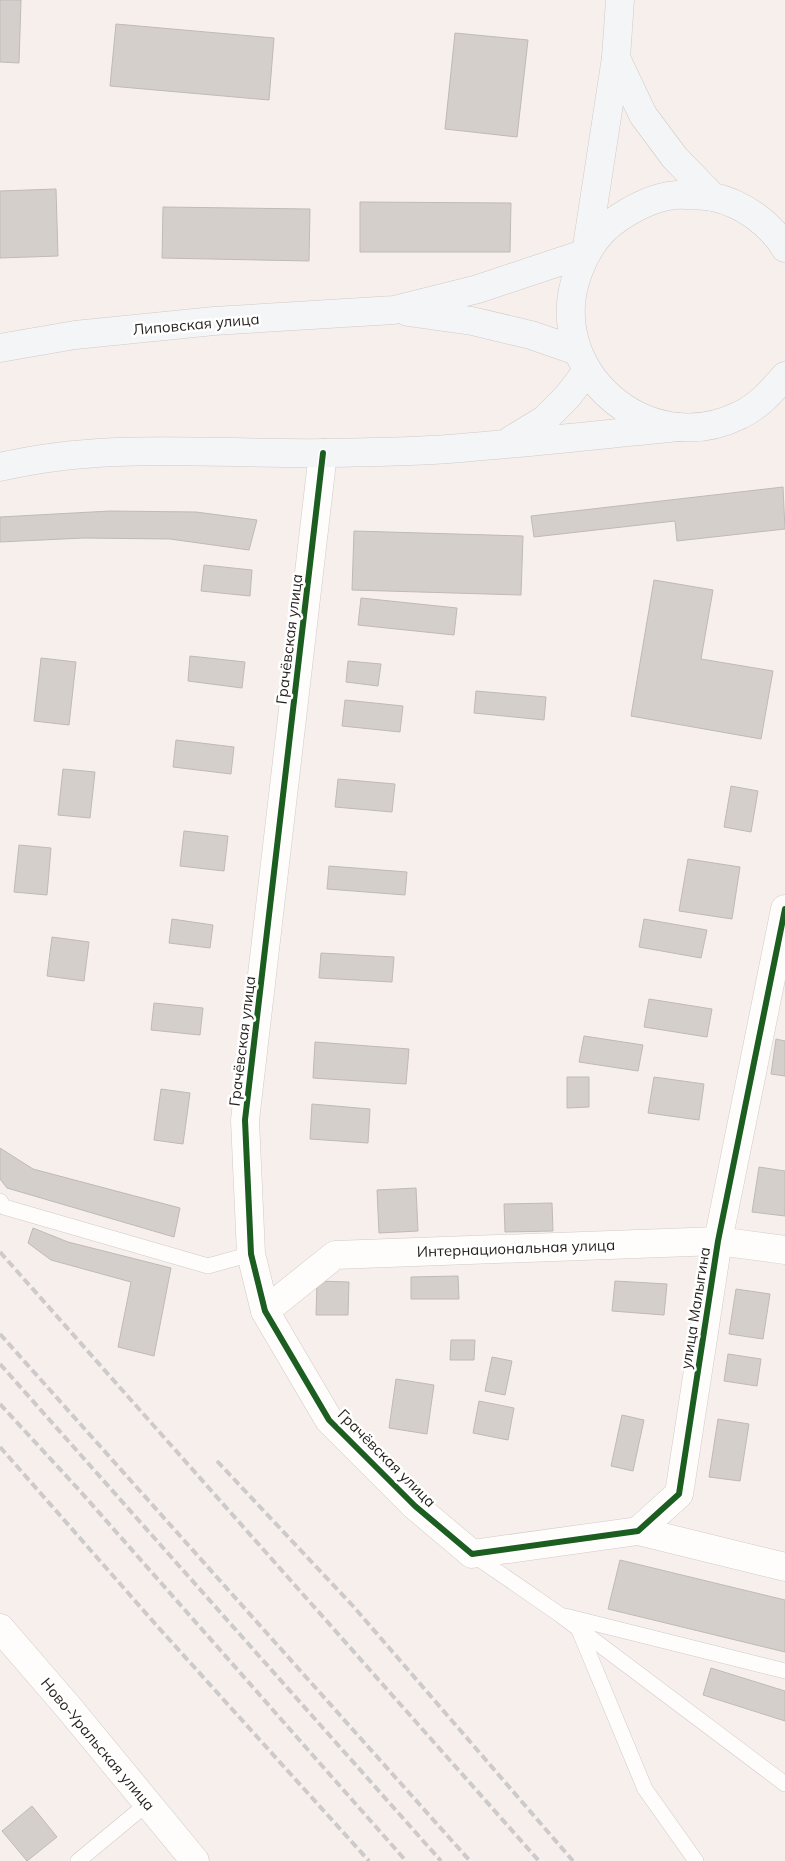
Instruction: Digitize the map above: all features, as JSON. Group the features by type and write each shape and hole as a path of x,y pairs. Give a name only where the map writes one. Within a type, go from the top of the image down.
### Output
{"main road":[{"path":"620,0 616,58 586,253 573,284 570,318 582,361 611,399 643,419 680,427"},
{"path":"616,58 643,115 675,158 713,197"},
{"path":"586,253 609,224 640,204 676,194 713,197 738,205 760,219 783,242"},
{"name":"Липовская улица","path":"0,348 75,336 214,321 394,310 478,289 586,253"},
{"name":"Липовская улица","path":"394,310 472,321 531,335 582,361"},
{"path":"507,443 544,420 567,397 582,361"},
{"path":"0,467 22,461 89,453 159,450 323,453 461,448 680,427 711,426 740,415 766,398 785,376"}],"street":[{"name":"Грачёвская улица","path":"323,453 245,1120 251,1254 265,1311 329,1420 415,1506 472,1554"},
{"name":"улица Малыгина","path":"638,1531 679,1494 718,1241 785,909"},
{"name":"Интернациональная улица","path":"265,1311 335,1255 718,1241 785,1250"},
{"path":"472,1554 638,1531 785,1567"},
{"name":"Ново-Уральская улица","path":"0,1628 69,1708 195,1861"}],"lane":[{"path":"0,1201 4,1207 208,1266 251,1254"},
{"path":"472,1554 559,1614 785,1784"},
{"path":"559,1614 785,1671"},
{"path":"578,1629 645,1789 696,1861"},
{"path":"78,1861 148,1803"}],"building":[{"path":"0,0 21,0 19,63 0,62"},
{"path":"116,24 274,38 269,100 110,86"},
{"path":"455,33 528,40 517,137 445,129"},
{"path":"56,189 58,256 0,258 0,191"},
{"path":"360,202 511,203 510,252 360,252"},
{"path":"163,207 310,209 309,261 162,258"},
{"path":"783,487 785,529 677,541 675,521 534,537 531,516"},
{"path":"110,511 196,512 257,520 249,550 170,539 84,538 0,542 0,517"},
{"path":"354,531 523,536 521,595 352,590"},
{"path":"204,565 252,570 250,596 201,591"},
{"path":"654,580 713,590 701,659 773,671 761,739 631,716"},
{"path":"361,598 457,608 454,635 358,625"},
{"path":"190,656 245,662 242,688 188,681"},
{"path":"41,658 76,662 69,725 34,721"},
{"path":"348,661 381,664 378,686 346,682"},
{"path":"476,691 546,697 544,720 474,713"},
{"path":"345,700 403,706 400,732 342,726"},
{"path":"176,740 234,747 231,774 173,767"},
{"path":"63,769 95,772 90,818 58,815"},
{"path":"338,779 395,784 392,812 335,807"},
{"path":"731,786 758,791 751,832 724,827"},
{"path":"184,831 228,836 224,871 180,866"},
{"path":"19,845 51,848 47,895 14,892"},
{"path":"688,859 740,867 732,919 679,911"},
{"path":"329,866 407,872 405,895 327,889"},
{"path":"172,919 213,925 210,948 169,943"},
{"path":"644,919 707,930 701,958 639,947"},
{"path":"52,937 89,942 84,981 47,976"},
{"path":"321,953 394,957 392,982 319,978"},
{"path":"649,999 712,1009 707,1037 644,1027"},
{"path":"154,1003 203,1008 200,1035 151,1030"},
{"path":"584,1036 643,1045 638,1071 579,1062"},
{"path":"776,1039 785,1041 785,1076 771,1074"},
{"path":"315,1042 409,1049 406,1084 313,1078"},
{"path":"567,1077 589,1077 589,1107 567,1108"},
{"path":"654,1077 704,1084 699,1120 648,1113"},
{"path":"161,1089 190,1093 183,1144 154,1140"},
{"path":"312,1104 370,1109 368,1143 310,1139"},
{"path":"0,1148 33,1169 180,1208 174,1237 7,1188 0,1179"},
{"path":"759,1167 785,1171 785,1216 752,1212"},
{"path":"416,1188 418,1231 379,1233 377,1190"},
{"path":"552,1203 553,1231 505,1232 504,1204"},
{"path":"33,1228 68,1242 171,1268 154,1356 118,1347 131,1282 51,1260 28,1243"},
{"path":"458,1276 459,1299 411,1299 411,1277"},
{"path":"317,1281 349,1282 348,1315 316,1315"},
{"path":"615,1281 667,1284 664,1315 612,1311"},
{"path":"736,1289 770,1294 763,1339 729,1334"},
{"path":"451,1340 475,1340 474,1360 450,1360"},
{"path":"728,1354 761,1359 757,1386 724,1381"},
{"path":"492,1357 512,1361 505,1395 485,1391"},
{"path":"396,1379 434,1385 427,1434 389,1428"},
{"path":"479,1401 514,1408 508,1440 473,1433"},
{"path":"622,1415 644,1420 633,1471 611,1466"},
{"path":"718,1419 749,1424 740,1481 709,1477"},
{"path":"620,1560 785,1600 785,1652 608,1609"},
{"path":"711,1668 785,1691 785,1721 703,1695"},
{"path":"32,1806 57,1837 27,1861 2,1831"}],"railway":[{"path":"0,1252 539,1861"},
{"path":"0,1334 470,1861"},
{"path":"0,1364 441,1861"},
{"path":"0,1404 80,1491 406,1861"},
{"path":"0,1447 158,1627 369,1861"},
{"path":"217,1461 353,1606 573,1861"}],"cycle path":[{"path":"323,453 245,1120 251,1254 265,1311 329,1420 415,1506 472,1554 638,1531 679,1494 718,1241 785,909"}]}
